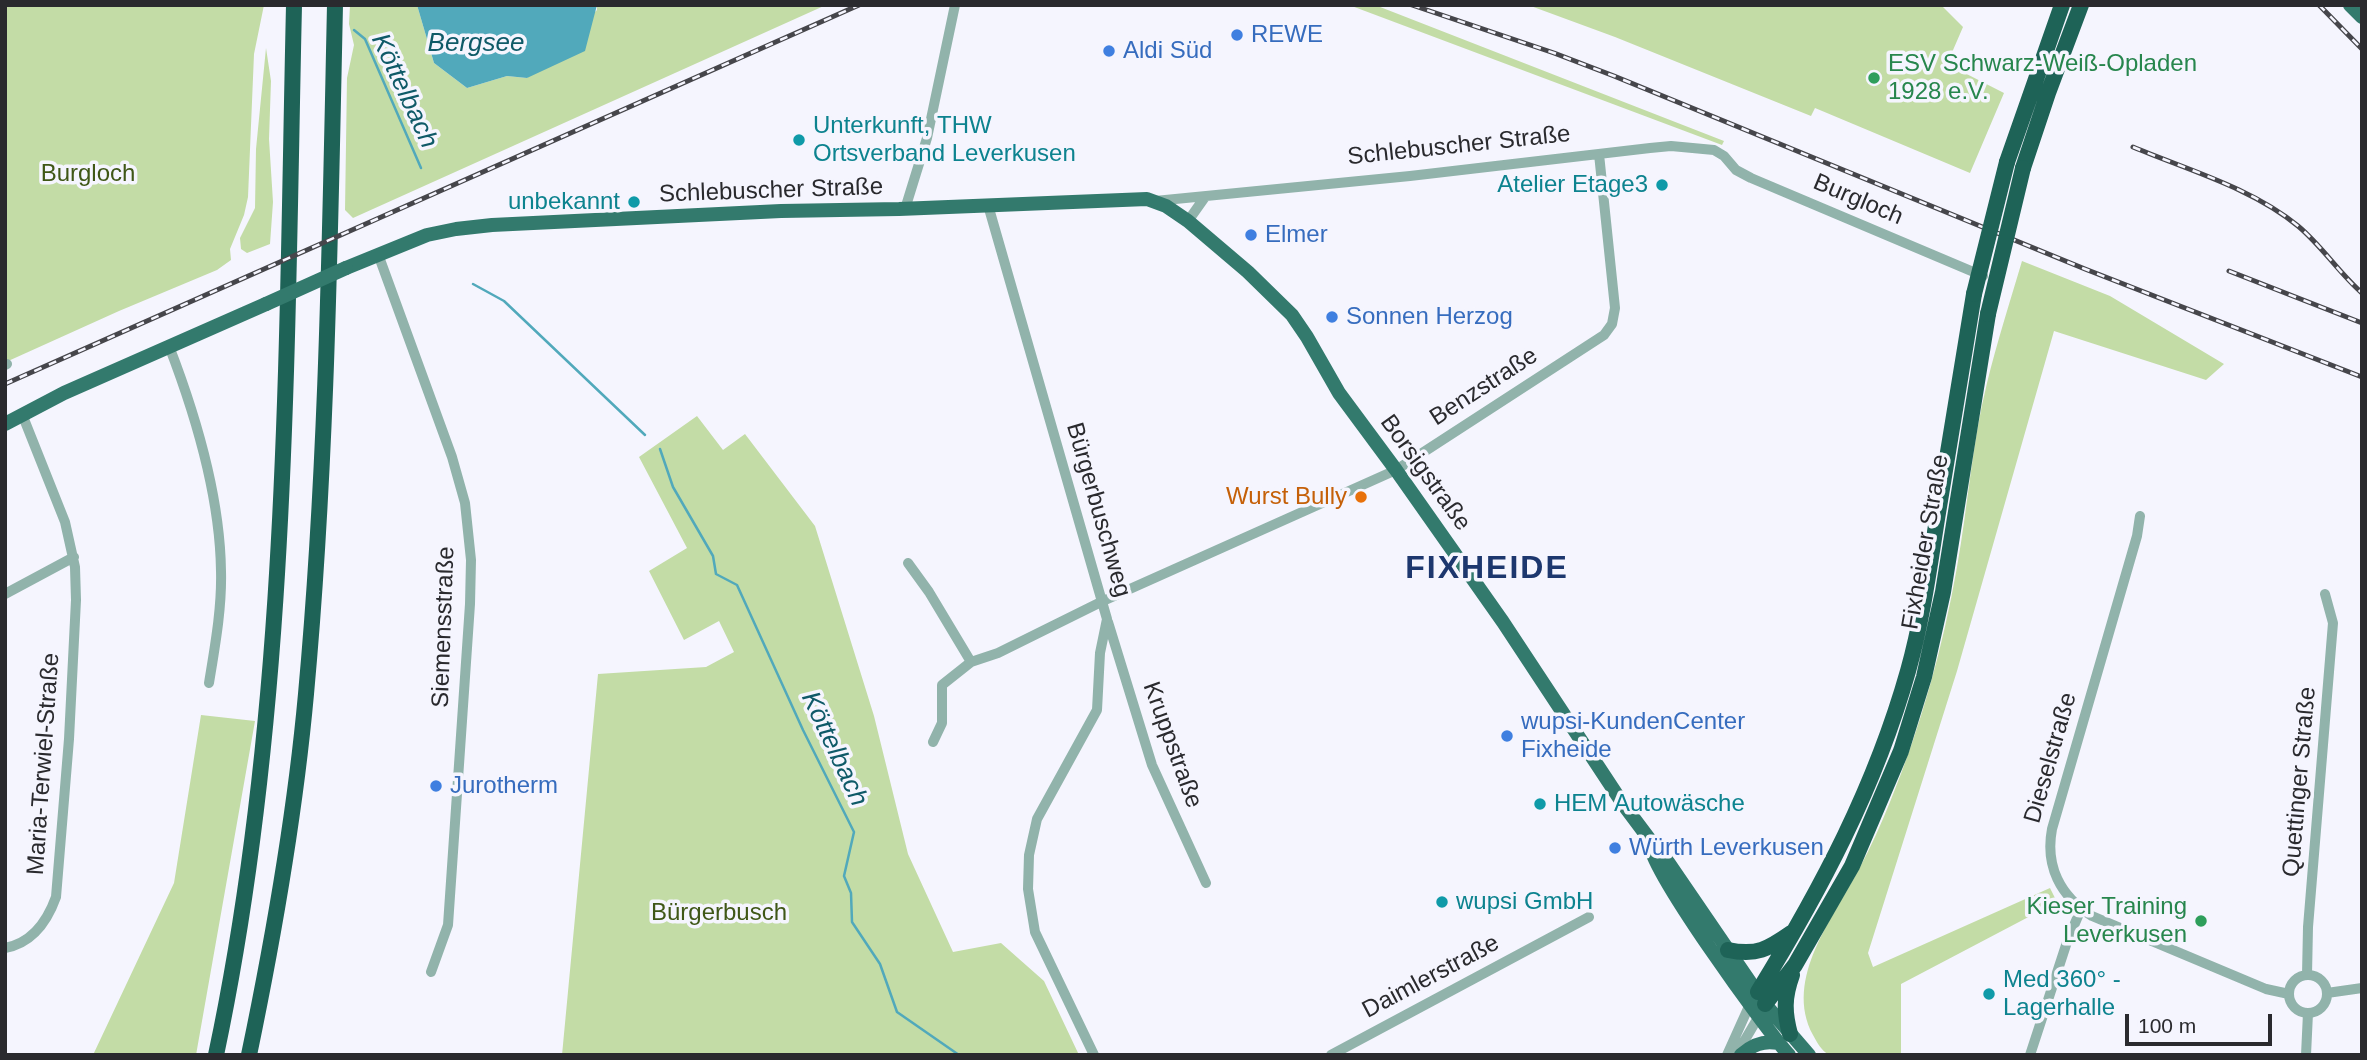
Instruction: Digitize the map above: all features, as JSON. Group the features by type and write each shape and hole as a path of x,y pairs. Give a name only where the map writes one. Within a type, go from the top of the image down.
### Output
{"highway":[{"path":"216,1055 236,951 259,796 276,617 294,5"},
{"path":"250,1055 287,850 311,634 325,415 335,5"},
{"name":"Fixheider Straße","path":"1756,999 1839,852 1895,714 1909,668 1925,593 1974,294 2007,162 2062,5"},
{"name":"Fixheider Straße","path":"1756,999 1795,965 1846,877 1901,751 1924,677 1943,592 1988,314 2023,168 2081,5"},
{"path":"1728,950 1747,954 1762,951 1796,930"},
{"path":"1784,1038 1785,1000 1795,965"}],"main road":[{"path":"2350,5 2362,17"},
{"name":"Schlebuscher Straße","path":"5,424 64,393 378,254 427,235 456,229 781,211 1155,201"},
{"name":"Borsigstraße","path":"1155,201 1188,221 1248,272 1292,315 1339,393 1503,622 1650,841"},
{"path":"1650,841 1657,846 1728,950 1756,999"},
{"path":"1650,841 1650,851 1663,877 1784,1038 1789,1055"},
{"path":"1738,1055 1760,1043 1784,1038 1809,1055"}],"street":[{"path":"905,209 927,138 956,5"},
{"name":"Schlebuscher Straße","path":"1155,201 1410,176 1671,146 1718,152"},
{"name":"Burgloch","path":"1718,152 1735,170 1751,178 1989,279"},
{"name":"Benzstraße","path":"933,741 942,723 942,685 971,662 998,653 1103,601 1396,470 1604,335 1615,315 1600,154"},
{"path":"1188,221 1205,197"},
{"name":"Bürgerbuschweg","path":"988,205 1107,619 1100,653 1097,710 1037,819 1029,855 1028,878 1035,932 1094,1055"},
{"name":"Siemensstraße","path":"378,254 452,457 465,503 471,560 448,925 431,972"},
{"path":"169,346 201,445 218,537 220,601 209,683"},
{"name":"Maria-Terwiel-Straße","path":"5,948 20,944 36,932 57,897 76,600 74,557 65,522 22,414"},
{"name":"Dieselstraße","path":"2140,516 2137,536 2049,842 2057,879 2062,889 2081,909 2092,916 2266,989 2288,994"},
{"path":"5,594 74,557"},
{"path":"908,563 929,592 971,662"},
{"name":"Quettinger Straße","path":"2307,975 2308,927 2333,623 2325,594"},
{"name":"Kruppstraße","path":"1107,619 1152,765 1206,883"},
{"path":"2030,1055 2067,942 2081,909"},
{"name":"Daimlerstraße","path":"1331,1055 1589,917"},
{"path":"2307,975 2323,982 2327,993 2319,1010 2308,1013 2294,1007 2288,994 2292,983 2307,975"},
{"path":"2327,993 2362,988"},
{"name":"Fixheider Straße","path":"1727,1055 1756,999"},
{"name":"Fixheider Straße","path":"1738,1055 1756,999"},
{"path":"2306,1055 2308,1013"}],"green space":[{"path":"5,5 264,5 254,54 248,197 244,215 230,249 231,260 217,270 6,362"},
{"path":"350,5 417,5 434,63 467,88 507,76 527,78 597,10 597,5 826,5 353,218 345,210 347,78 354,45 349,24"},
{"path":"1349,5 1375,5 1724,141 1722,145"},
{"name":"ESV Schwarz-Weiß-Opladen 1928 e.V.","path":"1528,5 1941,5 1963,27 1947,64 2004,93 1970,173 1815,108 1811,116"},
{"path":"266,48 271,81 269,139 273,202 270,244 247,253 241,249 240,238 255,208 256,149"},
{"path":"2022,261 2110,296 2224,364 2206,380 2054,331 1957,671 1868,953 1873,967 2050,888 2057,902 1901,984 1901,1055 1829,1055 1816,1041 1805,1014 1804,992 1808,971 1815,949 1879,827 1921,715 1951,597 1982,406"},
{"name":"Bürgerbusch","path":"697,416 723,450 745,434 815,526 874,716 908,854 953,952 1001,943 1044,981 1079,1055 562,1055 598,674 706,667 734,652 719,621 684,640 649,571 687,548 639,457"},
{"path":"201,715 255,721 196,1055 93,1055 174,883"}],"water":[{"name":"Bergsee","path":"417,5 597,5 585,51 527,78 507,76 467,88 434,63"}],"waterway":[{"name":"Köttelbach","path":"354,30 365,39 421,168"},
{"name":"Köttelbach","path":"473,284 504,301 645,435"},
{"name":"Köttelbach","path":"660,449 673,487 713,556 716,574 737,585 803,730 854,832 844,876 851,893 852,922 880,964 897,1012 959,1055"}],"railway":[{"path":"5,384 859,5"},
{"path":"1412,5 1614,76 2085,269 2362,377"},
{"path":"2319,5 2362,49"},
{"path":"2133,147 2240,190 2280,213 2307,234 2362,293"},
{"path":"2229,271 2362,323"}],"place":[{"name":"REWE","path":"1237,35"},
{"name":"Aldi Süd","path":"1109,51"},
{"name":"ESV Schwarz-Weiß-Opladen 1928 e.V.","path":"1874,78"},
{"name":"Unterkunft, THW Ortsverband Leverkusen","path":"799,140"},
{"name":"Atelier Etage3","path":"1662,185"},
{"name":"unbekannt","path":"634,202"},
{"name":"Elmer","path":"1251,235"},
{"name":"Sonnen Herzog","path":"1332,317"},
{"name":"Wurst Bully","path":"1361,497"},
{"name":"wupsi-KundenCenter Fixheide","path":"1507,736"},
{"name":"Jurotherm","path":"436,786"},
{"name":"HEM Autowäsche","path":"1540,804"},
{"name":"Würth Leverkusen","path":"1615,848"},
{"name":"wupsi GmbH","path":"1442,902"},
{"name":"Kieser Training Leverkusen","path":"2201,921"},
{"name":"Med 360° - Lagerhalle","path":"1989,994"}],"district":[{"name":"FIXHEIDE","path":"1487,569"}]}
